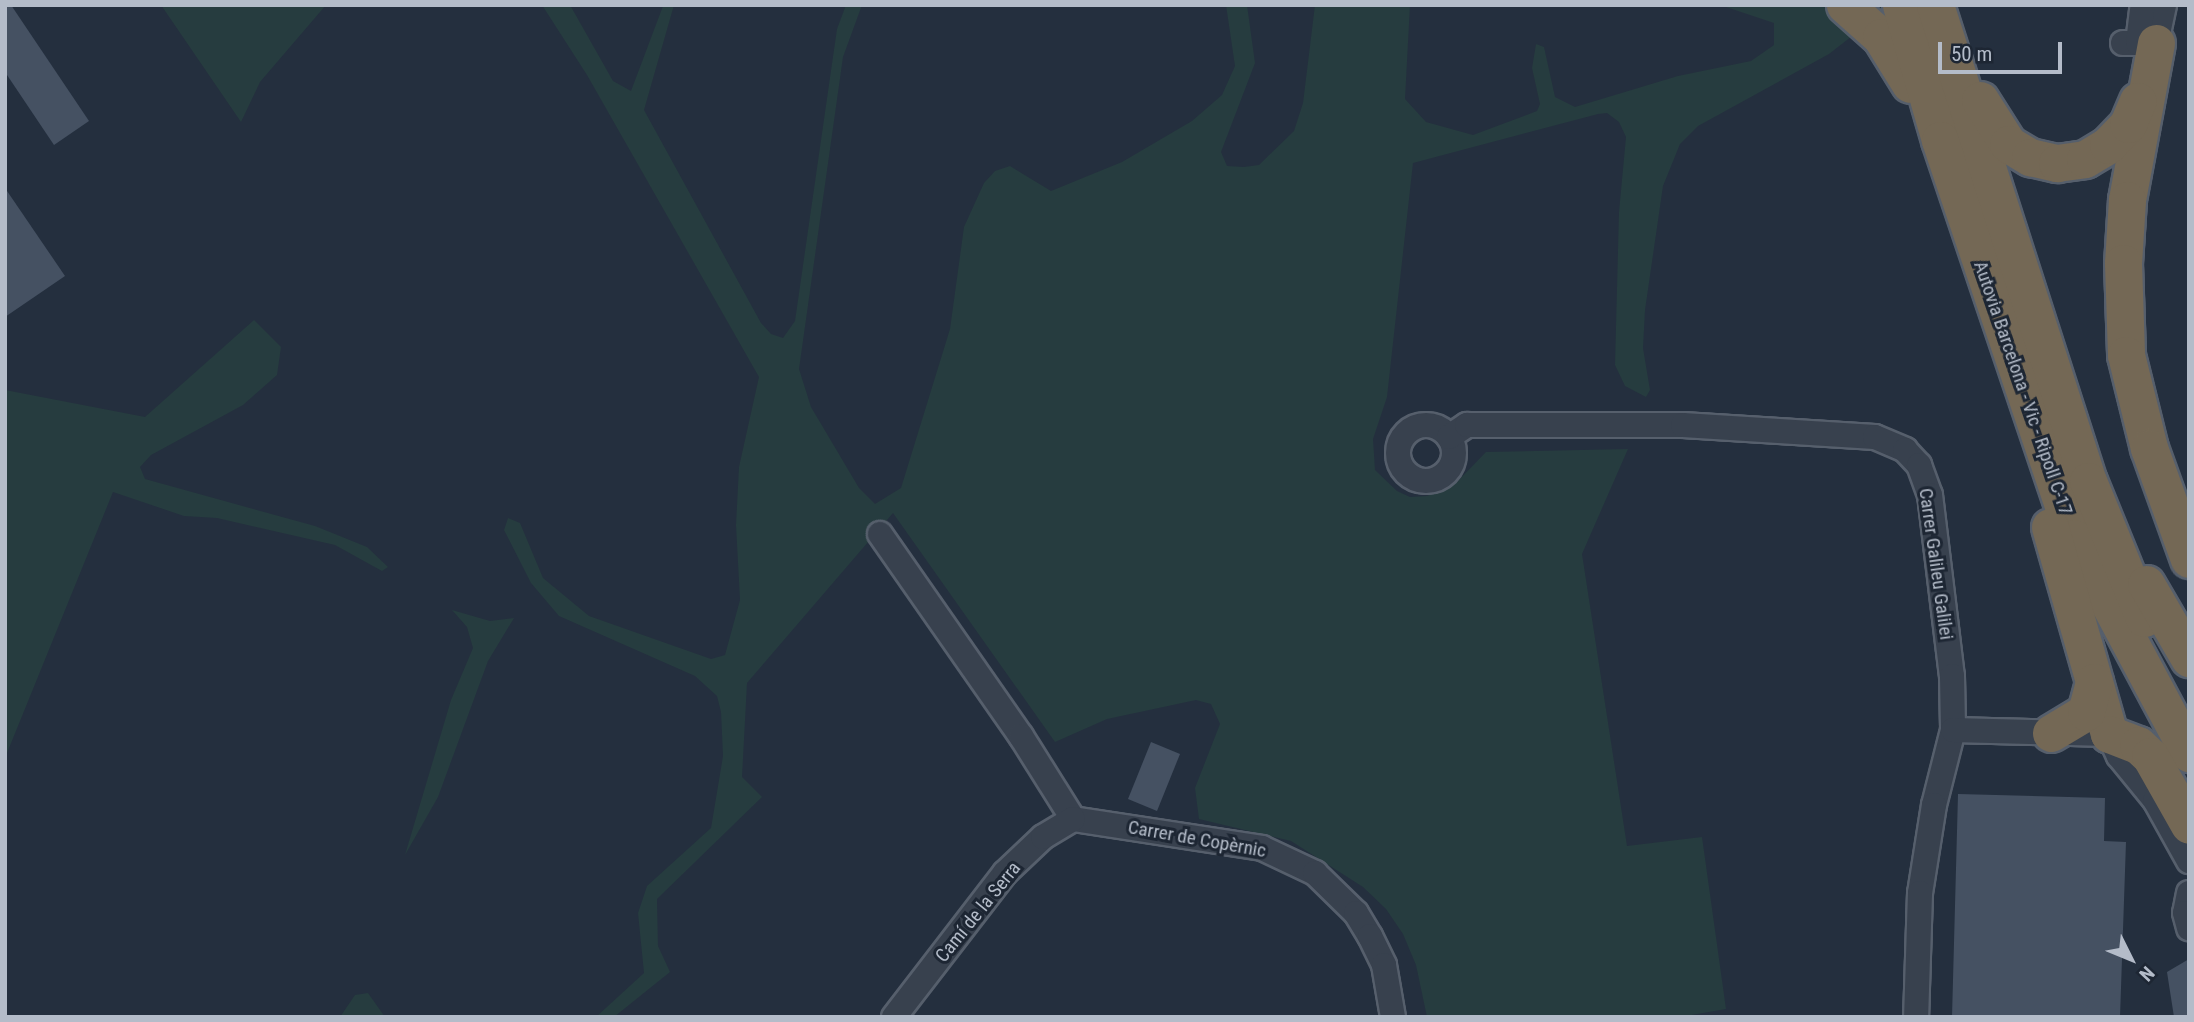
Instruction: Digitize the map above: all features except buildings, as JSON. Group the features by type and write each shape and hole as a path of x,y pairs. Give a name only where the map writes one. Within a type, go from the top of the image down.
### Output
{"highway":[{"path":"1844,5 1868,23 1895,56 1940,140"},
{"name":"Autovia Barcelona - Vic - Ripoll C-17","path":"1901,5 1940,140 2074,538 2189,753"},
{"name":"Autovia Barcelona - Vic - Ripoll C-17","path":"1935,5 2098,506 2124,577 2189,706"},
{"path":"1948,5 1993,125 2008,144 2030,157 2057,163 2085,159 2116,139 2136,107 2139,43"},
{"path":"2139,43 2123,263 2126,355 2148,448 2189,559"},
{"path":"2021,387 2035,483 2109,734 2138,745 2151,756 2189,825"},
{"path":"2098,506 2189,659"},
{"path":"2074,538 2100,617 2189,792"},
{"path":"2051,733 2087,712 2094,682"}],"street":[{"path":"2139,43 2143,5"},
{"path":"2139,43 2164,5"},
{"name":"Carrer Galileu Galilei","path":"1449,436 1467,425 1683,425 1875,437 1905,450 1919,466 1930,495 1952,676 1953,730 1934,805 1920,893 1916,1017"},
{"path":"880,534 1021,736 1073,819"},
{"path":"1953,730 2109,734 2119,756 2155,800 2189,861"},
{"name":"Camí de la Serra","path":"894,1017 1005,873 1042,837 1073,819"},
{"name":"Carrer de Copèrnic","path":"1073,819 1262,848 1315,873 1347,903 1370,936 1384,965 1393,1017"},
{"path":"2189,893 2185,913 2189,928"}],"green space":[{"path":"161,5 326,5 260,82 241,122"},
{"path":"542,5 570,5 613,81 631,91 663,6 674,5 644,110 761,323 771,334 783,338 795,321 837,29 846,5 862,5 843,57 799,369 811,407 859,488 875,504 901,488 950,329 964,227 984,183 995,171 1010,166 1051,191 1122,162 1192,121 1222,95 1235,66 1226,5 1247,5 1255,63 1221,152 1227,166 1244,167 1259,165 1294,131 1303,103 1315,5 1410,5 1405,99 1426,122 1473,135 1537,111 1540,104 1532,68 1536,44 1544,47 1555,97 1575,107 1678,76 1751,61 1774,45 1774,23 1720,5 1880,5 1883,12 1829,54 1698,126 1680,144 1663,186 1645,310 1643,348 1650,390 1646,397 1625,386 1615,365 1619,212 1626,137 1619,122 1607,113 1598,114 1413,163 1387,397 1373,439 1375,470 1397,491 1410,497 1427,496 1454,485 1486,452 1628,449 1582,554 1627,846 1702,837 1726,1009 1680,1017 1427,1017 1416,965 1403,934 1386,909 1363,887 1291,841 1199,819 1195,788 1220,724 1211,704 1196,700 1107,719 1055,742 893,513 747,683 742,777 762,797 657,899 658,946 670,972 614,1017 596,1017 644,973 638,913 647,886 711,828 723,756 721,712 717,696 695,676 559,616 531,583 504,530 508,518 520,523 543,578 589,616 711,659 725,655 740,600 736,525 739,467 759,377 587,75"},
{"path":"254,320 281,347 277,375 243,405 151,455 140,467 145,479 315,526 367,547 388,567 382,571 335,545 217,518 184,516 113,492 5,758 5,390 145,417"},
{"path":"452,610 490,621 514,618 488,661 438,797 405,855 451,700 473,648 467,627"},
{"path":"368,993 385,1017 340,1017 355,995"}]}
